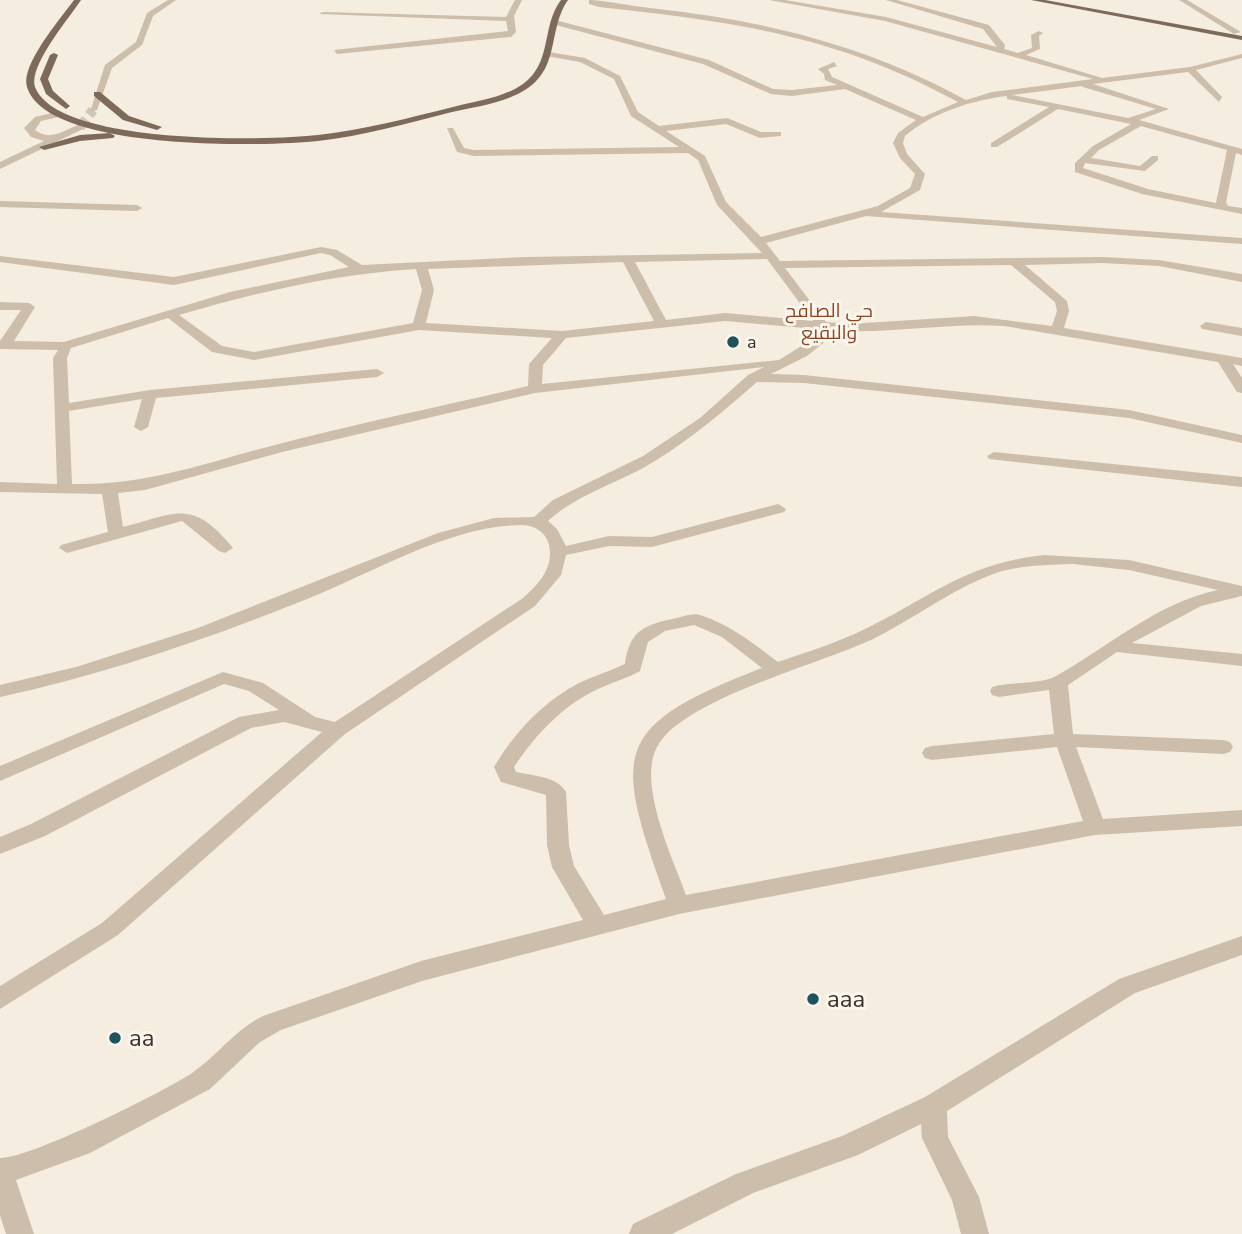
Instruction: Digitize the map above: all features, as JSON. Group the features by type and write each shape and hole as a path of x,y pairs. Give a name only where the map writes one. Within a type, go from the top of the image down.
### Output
{"main road":[{"path":"78,0 32,73 31,87 40,101 60,114 93,127 162,138"},
{"path":"59,46 44,79 52,96 73,111 98,121 138,130 223,136 312,134 441,110 487,94 528,73 538,61 548,10 554,0"},
{"path":"62,139 103,136 239,142 308,139 366,130 505,95 526,86 542,72 549,54 559,8 565,0"},
{"path":"1034,0 1241,34"},
{"path":"1051,0 1241,34"},
{"path":"67,19 84,10"},
{"path":"97,94 117,113 137,123 223,136"}],"street":[{"path":"93,110 108,67 143,37 150,15 173,0"},
{"path":"337,52 508,35 512,32 509,19 519,0"},
{"path":"592,0 591,3 599,5 654,10 797,34 925,82 964,102"},
{"path":"772,0 795,1 886,19 1105,80"},
{"path":"889,0 986,27 1001,45 1000,49"},
{"path":"1182,0 1241,34"},
{"path":"654,10 677,3"},
{"path":"323,14 509,19"},
{"path":"555,22 706,62 771,91 792,93 842,86"},
{"path":"1020,55 1036,48 1035,35 1039,33"},
{"path":"539,521 558,503 648,459 705,421 750,381 816,344 823,337 822,325 759,241 721,203 706,165 692,149 631,110 620,82 611,74 582,60 549,54"},
{"path":"759,241 882,208 907,197 919,185 920,174 903,155 898,143 900,137 923,120 964,102 992,94 1190,69 1240,58"},
{"path":"834,64 822,69 828,78 923,120"},
{"path":"1190,69 1219,99"},
{"path":"1079,83 1165,110 1128,121"},
{"path":"992,94 1140,123 1237,151 1222,202 1224,208"},
{"path":"38,118 40,101"},
{"path":"994,145 1058,106"},
{"path":"44,143 30,131 30,125 38,118 60,114"},
{"path":"657,129 727,121 760,135 778,134"},
{"path":"1140,123 1103,143 1082,160 1077,168 1087,175 1176,200 1242,211"},
{"path":"0,166 17,160 44,143 62,139 80,127"},
{"path":"450,130 460,150 474,153 692,149"},
{"path":"0,154 17,160"},
{"path":"1082,160 1142,169 1156,158"},
{"path":"0,204 137,208"},
{"path":"882,208 930,215 1084,223 1242,239"},
{"path":"863,213 1242,239"},
{"path":"0,258 174,281 321,250 333,252 360,270"},
{"path":"627,258 661,323"},
{"path":"2,345 66,346 171,314 321,275 421,265 627,258 1149,262 1242,278"},
{"path":"1012,260 1061,301 1063,311 1057,332"},
{"path":"419,326 428,290 421,265"},
{"path":"0,306 29,307 2,345"},
{"path":"171,314 220,353 235,356 254,356 419,326 562,335 725,317 850,328 974,320 1242,362"},
{"path":"1206,326 1242,332"},
{"path":"535,389 536,364 562,335"},
{"path":"65,488 60,358 66,346"},
{"path":"1223,359 1242,389"},
{"path":"0,487 110,490 168,481 279,448 535,389 783,362"},
{"path":"700,369 750,381 804,379 1129,414 1242,439"},
{"path":"62,408 150,394 377,373"},
{"path":"141,427 150,394"},
{"path":"994,456 1242,482"},
{"path":"110,490 116,533"},
{"path":"559,552 609,541 652,542 778,509"},
{"path":"67,548 169,518 191,517 213,540 225,548"},
{"path":"0,691 74,675 311,591 471,529 517,520 539,521 553,533 559,552 550,582 529,602 338,729 110,929 0,999"},
{"path":"679,905 650,825 643,786 643,756 647,743 660,727 706,699 868,634 958,583 1013,564 1091,560 1159,569 1241,591"},
{"path":"999,691 1058,683 1118,648 1140,630 1197,601 1241,591"},
{"path":"597,924 563,867 558,845 556,792 550,787 508,777 504,766 511,756 555,708 583,689 634,667 636,646 642,638 659,627 696,619 728,634 777,670"},
{"path":"1118,648 1242,660"},
{"path":"0,774 223,678 256,687 297,709 309,720"},
{"path":"1058,683 1064,740 1095,827"},
{"path":"0,846 38,830 230,727 263,717 309,720 338,729"},
{"path":"932,753 1000,744 1064,740 1223,747"},
{"path":"20,1234 0,1172 81,1144 191,1087 201,1081 251,1034 272,1023 422,971 679,905 1095,827 1242,818"},
{"path":"643,1234 746,1183 849,1146 934,1105 1127,986 1242,945"},
{"path":"934,1105 935,1138 965,1196 975,1234"}],"tunnel":[{"path":"80,127 93,110"}],"place":[{"name":"a","path":"733,342"},
{"name":"aaa","path":"813,999"},
{"name":"aa","path":"115,1038"}],"district":[{"name":"حي الصافح والبقيع","path":"829,321"}]}
